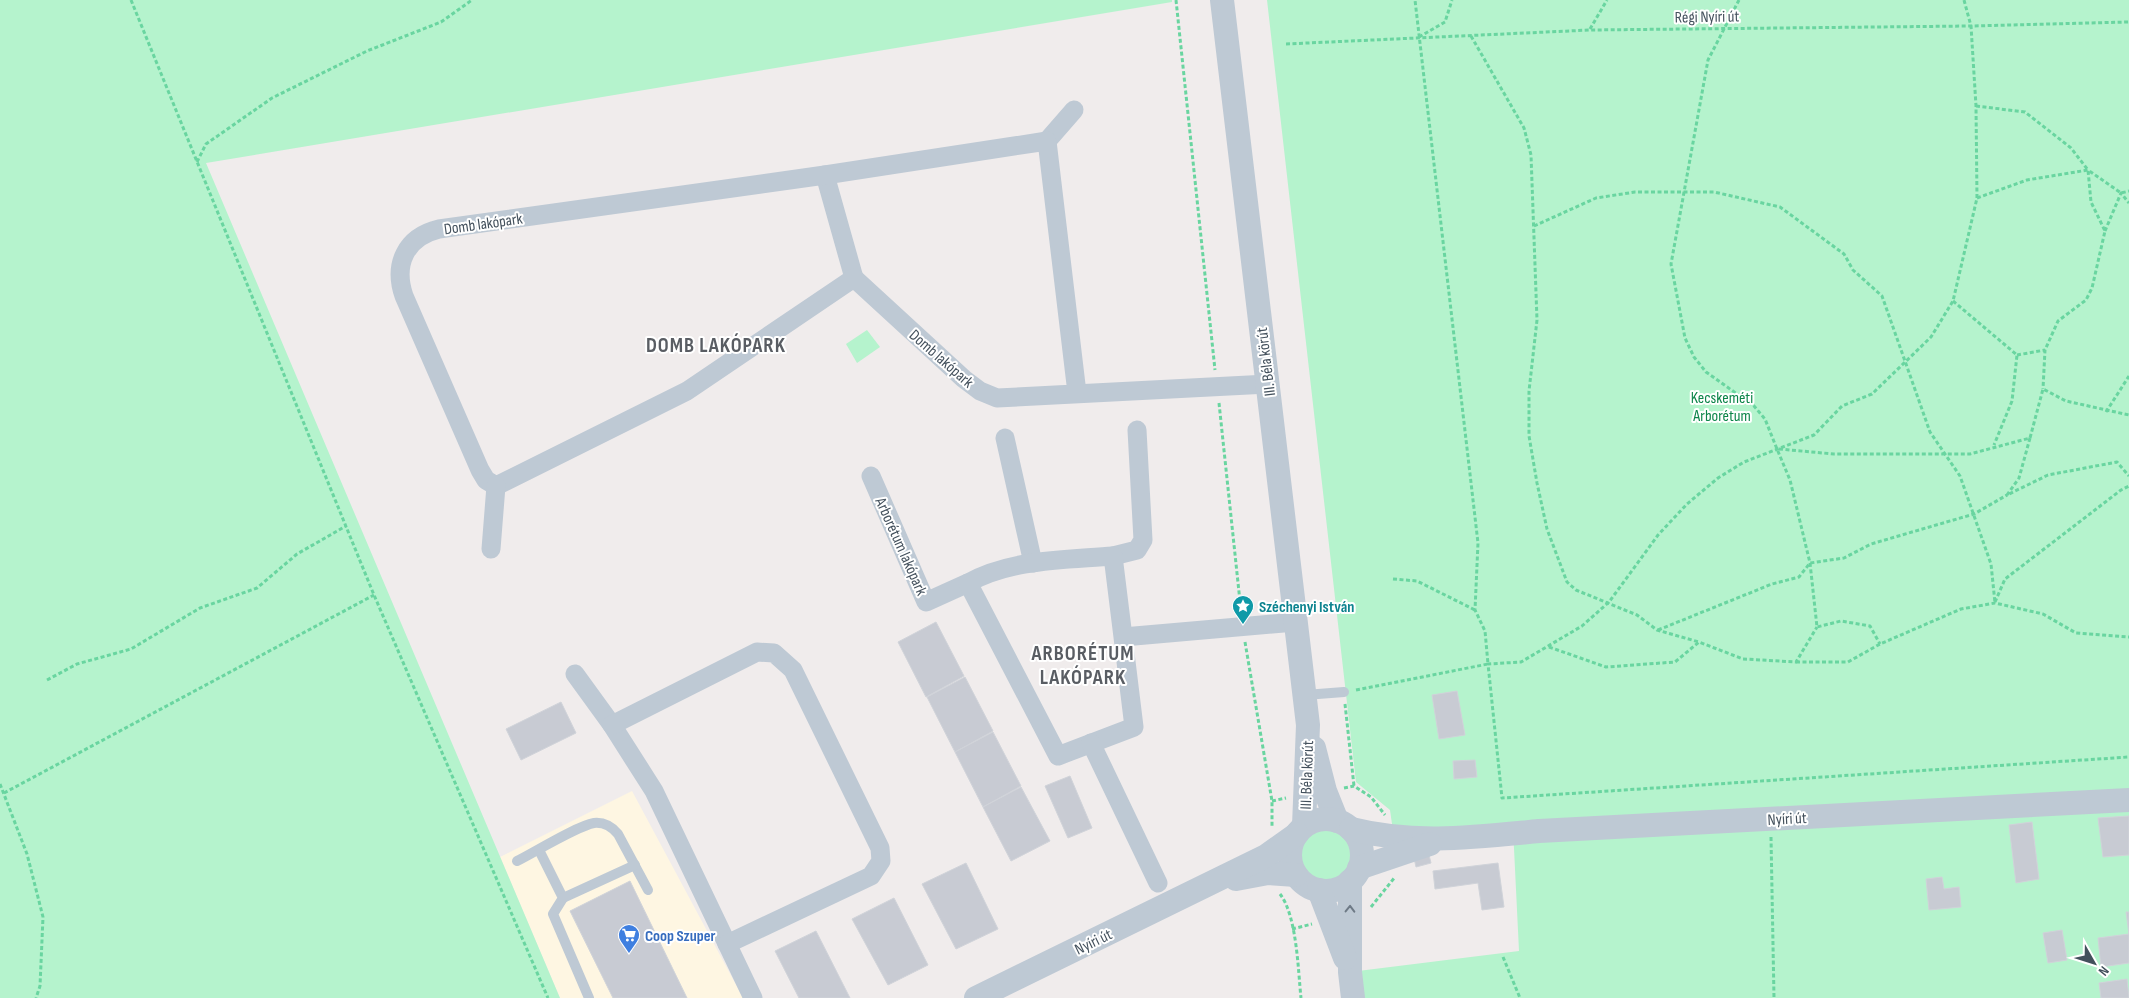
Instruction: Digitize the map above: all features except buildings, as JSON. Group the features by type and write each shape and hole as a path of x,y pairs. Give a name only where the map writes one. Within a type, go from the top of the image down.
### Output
{"street":[{"name":"III. Béla körút","path":"1222,0 1308,725 1325,791 1344,825"},
{"path":"1074,110 1047,141 1077,393"},
{"name":"Domb lakópark","path":"496,486 486,480 480,470 400,285 400,266 406,249 412,242 429,232 439,229 824,175 1047,141"},
{"path":"491,549 496,486 687,391 854,278 824,175"},
{"name":"Domb lakópark","path":"854,278 964,379 980,391 997,398 1268,384"},
{"name":"Arborétum lakópark","path":"871,476 926,602 987,572 1033,563 1113,556 1137,550 1144,540 1137,430"},
{"path":"1005,438 1033,563"},
{"path":"968,583 1058,756 1134,727 1113,556"},
{"path":"1122,636 1295,622"},
{"path":"612,725 757,652 769,652 778,655 793,670 880,848 881,861 871,876 727,944"},
{"path":"574,674 612,725 654,791 753,998"},
{"name":"III. Béla körút","path":"1301,830 1308,725"},
{"path":"1091,743 1158,883"},
{"name":"Nyíri út","path":"1344,825 1390,837 1446,839 1539,831 2129,800"},
{"path":"1353,998 1350,972 1355,875 1361,847 1344,825 1326,819 1301,830 1290,854 1296,875 1310,887 1319,890 1330,890 1355,875"},
{"name":"Nyíri út","path":"976,998 1266,856 1301,830"},
{"name":"Nyíri út","path":"1355,875 1446,839"},
{"name":"Nyíri út","path":"1210,883 1268,873 1296,875"},
{"path":"1319,890 1350,972"}],"lane":[{"path":"1304,695 1345,692"},
{"path":"517,861 588,825 602,823 614,829 618,834 648,890"},
{"path":"540,850 563,898"},
{"path":"590,998 553,914 563,898 635,865"}],"path":[{"path":"130,0 374,595 548,998"},
{"path":"197,162 206,144 272,98 367,51 440,22 472,0"},
{"path":"1176,0 1242,626 1272,801"},
{"path":"1415,0 1478,543 1475,610 1485,631 1502,798 2129,757"},
{"path":"1418,37 1445,22 1452,0"},
{"path":"1590,30 1607,0"},
{"path":"1739,0 1708,60 1682,194 1671,264 1685,338 1694,357 1706,372 1754,406 1764,419 1790,480 1810,564 1817,628 1796,662"},
{"path":"1354,786 1345,692 1488,664 1521,662 1549,647 1582,626 1609,602 1658,534 1687,504 1718,478 1744,462 1814,435 1842,406 1872,394 1931,337 1953,301 1977,198 1976,106 1971,26 1964,0"},
{"name":"Régi Nyíri út","path":"1286,44 1590,30 1971,26 2129,22"},
{"path":"1471,36 1524,128 1531,155 1537,320 1529,391 1529,436 1547,529 1567,582 1576,590 1637,615 1657,630 1699,642 1743,659 1848,662 1880,644 1960,609 1995,603 2043,614 2076,633 2129,637"},
{"path":"1976,106 2025,112 2070,148 2088,170 2121,193 2129,204"},
{"path":"1977,198 2027,180 2088,170"},
{"path":"2088,170 2091,202 2105,232"},
{"path":"2121,193 2129,191"},
{"path":"1534,226 1596,198 1635,192 1682,194 1714,192 1780,207 1844,254 1853,270 1882,296 1930,432 1943,454 1960,476 1991,564 1995,603"},
{"path":"2007,495 2019,478 2043,389 2045,350 2058,320 2086,300 2092,288 2105,232 2121,193"},
{"path":"1953,301 2017,355"},
{"path":"2017,355 2045,350"},
{"path":"1994,446 2012,401 2017,355"},
{"path":"2106,412 2129,376"},
{"path":"2043,389 2066,401 2106,412 2129,415"},
{"path":"1777,448 1834,454 1970,454 1994,446 2030,438"},
{"path":"1657,630 1772,584 1799,577 1810,564 1844,558 1871,544 1974,514 2007,495 2048,476 2117,462 2129,476"},
{"path":"1995,603 2005,579 2121,490 2129,486"},
{"path":"47,680 77,664 131,648 200,608 257,588 297,554 346,526"},
{"path":"1393,578 1417,581 1475,610"},
{"path":"4,793 374,595"},
{"path":"1817,628 1841,621 1870,626 1880,644"},
{"path":"1549,647 1606,667 1674,662 1699,642"},
{"path":"0,784 27,854 43,917 40,986 36,998"},
{"path":"1770,818 1774,998"},
{"path":"1277,891 1288,907 1301,998"},
{"path":"1503,957 1520,998"}],"shaded area":[{"path":"632,791 743,998 560,998 500,857"}],"green space":[{"path":"0,0 1172,0 1172,2 206,163 560,998 0,998"},
{"name":"Kecskeméti Arborétum","path":"1267,0 2129,0 2129,998 1353,998 1350,972 1519,951 1513,828 1393,831 1390,810 1356,782"},
{"path":"867,330 880,347 857,363 846,344"},
{"path":"1321,828 1331,828 1341,832 1349,840 1353,855 1349,870 1341,878 1331,882 1321,882 1311,878 1303,870 1299,860 1299,850 1303,840 1311,832"}],"place":[{"name":"Széchenyi István","path":"1243,625"},
{"name":"Coop Szuper","path":"629,954"}],"district":[{"name":"DOMB LAKÓPARK","path":"716,345"},
{"name":"ARBORÉTUM LAKÓPARK","path":"1083,665"}]}
